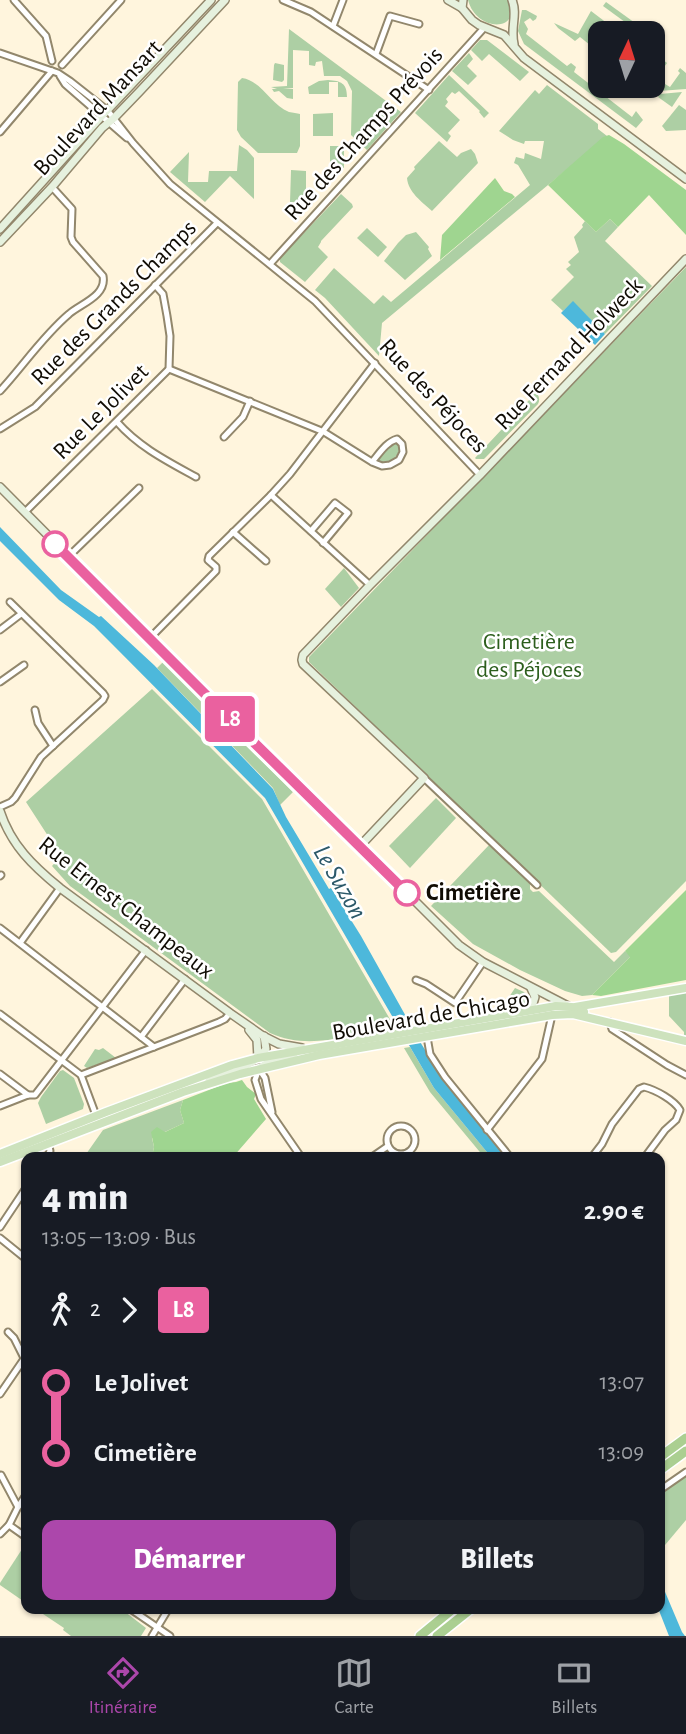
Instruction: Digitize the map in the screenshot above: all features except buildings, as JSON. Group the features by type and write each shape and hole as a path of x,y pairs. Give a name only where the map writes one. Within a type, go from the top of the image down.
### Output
{"highway":[{"path":"665,1453 686,1438"},
{"path":"665,1466 686,1451"},
{"path":"420,1636 447,1614"},
{"path":"437,1636 464,1614"}],"main road":[{"name":"Boulevard Mansart","path":"0,229 211,0"},
{"name":"Boulevard Mansart","path":"0,242 102,128 225,0"},
{"path":"448,0 463,4 472,20 506,37 524,58 686,179"},
{"path":"512,0 515,11 512,32 516,49"},
{"path":"488,29 507,27 513,20"},
{"name":"Rue Fernand Holweck","path":"480,475 686,260"},
{"name":"Rue des Péjoces","path":"424,778 303,664 302,660 370,585 480,475"},
{"path":"0,487 459,945 483,962 572,1007 610,1022 686,1041"},
{"path":"360,846 424,778"},
{"name":"Rue Ernest Champeaux","path":"0,809 3,828 29,861 60,888 263,1036 279,1044 308,1049"},
{"path":"530,987 535,997 531,1010"},
{"path":"522,1020 531,1015 572,1007 686,988"},
{"name":"Boulevard de Chicago","path":"423,1035 531,1010 556,1006 572,1007"},
{"name":"Rue Ernest Champeaux","path":"230,1013 257,1038 258,1058"},
{"name":"Boulevard de Chicago","path":"21,1152 232,1065 258,1058 552,1015 573,1014 610,1022"},
{"path":"194,1088 258,1058 266,1049 263,1036"},
{"name":"Boulevard de Chicago","path":"98,1120 259,1069 399,1037"},
{"path":"258,1058 259,1069 271,1061 308,1049"},
{"name":"Boulevard de Chicago","path":"0,1154 47,1140"},
{"name":"Boulevard de Chicago","path":"0,1162 21,1152"}],"street":[{"path":"14,0 46,36 52,61"},
{"path":"0,132 121,0"},
{"path":"284,0 311,12 429,90"},
{"path":"333,26 343,0"},
{"path":"376,54 390,16 419,24"},
{"name":"Rue des Champs Prévois","path":"270,264 488,29"},
{"name":"Rue des Péjoces","path":"0,53 45,68 70,81 105,113 170,184 315,301 480,475"},
{"path":"52,61 62,65"},
{"path":"45,68 48,62 52,61"},
{"path":"0,391 69,313 87,303 103,286 103,276 73,242 72,209 52,187"},
{"name":"Rue des Grands Champs","path":"0,429 35,407 217,223"},
{"name":"Rue Le Jolivet","path":"25,512 169,369 170,336 167,316 163,294 155,285"},
{"path":"150,638 216,571 216,567 207,558 271,495 324,432 375,363"},
{"path":"169,369 324,432 372,462 382,466 390,466 399,460 403,452 402,444 397,439 394,440 372,462"},
{"path":"224,437 243,416 250,401"},
{"path":"117,422 137,442 195,477"},
{"path":"68,557 139,488"},
{"path":"271,495 370,585"},
{"path":"311,531 335,503 348,513 323,543"},
{"path":"233,531 266,561"},
{"path":"0,809 15,799 38,761 104,698 103,693 10,602"},
{"path":"0,630 21,614"},
{"path":"0,682 24,664"},
{"path":"35,710 38,723 53,746"},
{"path":"424,778 537,885"},
{"path":"20,943 60,888"},
{"path":"0,928 154,1047"},
{"path":"0,1106 35,1095 146,950"},
{"path":"416,980 455,1003 483,962"},
{"path":"141,1037 185,979"},
{"path":"81,1075 219,1022 230,1013"},
{"path":"0,1014 81,1075 98,1120"},
{"path":"487,1130 541,1059 552,1015"},
{"path":"610,1022 612,1029 686,1075"},
{"path":"423,1035 430,1054 444,1077 506,1152"},
{"path":"259,1069 265,1078 272,1115 298,1152"},
{"path":"0,1074 28,1095"},
{"path":"596,1152 612,1124 639,1089 644,1087 677,1105 680,1110 676,1120 649,1152"},
{"path":"394,1152 388,1146 387,1136 392,1128 401,1125 414,1133 414,1146 408,1152"},
{"path":"47,1140 50,1152"},
{"path":"379,1152 388,1146"},
{"path":"0,1227 21,1196"},
{"path":"0,1238 21,1255"},
{"path":"8,1332 21,1350"},
{"path":"0,1394 21,1363"},
{"path":"665,1487 686,1472"},
{"path":"1,1475 18,1507"},
{"path":"0,1534 9,1525 21,1502"},
{"path":"9,1525 21,1533"},
{"path":"138,1614 170,1636"},
{"path":"152,1636 166,1614"}],"green space":[{"path":"468,0 508,0 510,18 505,23 489,23 480,19"},
{"path":"606,2 632,21 624,21 603,6"},
{"path":"522,10 537,16 533,21 530,18 524,22 528,29 526,34 567,66 571,63 576,67 574,72 588,83 588,92 524,44 518,31"},
{"path":"591,11 604,21 588,21 588,43 580,37 575,41 554,23 578,34"},
{"path":"289,29 401,112 367,150 351,135 352,91 347,81 340,76 324,76 322,61 316,62 315,66 309,65 309,51 293,50 293,88 283,89 293,89 293,99 272,89 277,89 271,87 287,86"},
{"path":"480,40 487,40 529,72 520,81 489,54 482,61 471,50"},
{"path":"469,53 473,59 467,66 477,76 468,85 452,71"},
{"path":"275,63 284,65 282,82 273,80"},
{"path":"680,68 686,73 686,89 665,91 665,84 670,87 680,73"},
{"path":"449,75 489,113 484,118 459,91 455,94 452,92 446,99 448,102 445,106 460,120 448,133 451,136 447,142 415,113"},
{"path":"242,78 261,88 283,109 300,114 300,146 297,153 258,153 241,137 237,130 238,82"},
{"path":"319,81 338,82 329,82 329,94 309,94 308,87"},
{"path":"338,82 346,89 347,97 338,97"},
{"path":"547,85 598,124 598,129 607,136 382,323 379,356 315,290 334,268 374,304 383,295 391,302 530,185 514,163 516,157 524,159 525,153 541,159 544,141 525,141 524,144 499,131 535,90 539,94"},
{"path":"682,92 672,107 659,98 665,98 665,94"},
{"path":"596,98 608,98 632,117 636,111 643,120 636,128"},
{"path":"679,105 686,110 686,130 666,131 662,126"},
{"path":"333,113 333,136 313,136 313,114"},
{"path":"609,135 686,190 686,235 649,195 618,227 610,219 596,232 548,185 603,137"},
{"path":"439,141 457,157 471,149 478,163 432,211 413,192 407,178"},
{"path":"239,145 254,158 254,199 230,176 205,202 170,172 189,152 188,182 208,182 209,171 237,171"},
{"path":"330,146 344,146 344,168 330,168"},
{"path":"291,170 306,171 306,203 290,202"},
{"path":"495,178 504,191 515,197 440,260 442,235"},
{"path":"341,194 353,207 321,241 318,247 328,257 305,282 280,262 280,258"},
{"path":"610,219 618,227 605,241 652,286 605,334 573,302 563,311 551,300 574,277 566,269 571,265 568,262 579,252 574,237 582,225 585,221 596,232"},
{"path":"367,228 387,247 378,257 357,238"},
{"path":"416,232 429,247 432,256 405,280 384,261 406,235"},
{"name":"Cimetière des Péjoces","path":"686,267 686,881 616,952 611,953 309,662 309,657"},
{"path":"530,386 539,396 538,404 484,459 476,459 531,398 533,395"},
{"path":"393,443 400,445 396,456 391,461 379,462 379,458"},
{"path":"344,568 359,588 341,607 325,589"},
{"path":"163,662 293,792 280,805 273,788 157,668"},
{"path":"152,689 262,799 391,1021 384,1023 383,1030 312,1041 298,1041 270,1033 70,886 52,866 61,856 26,802"},
{"path":"436,798 456,818 410,868 389,846"},
{"path":"490,844 530,883 533,892 539,891 614,962 625,951 631,956 592,995 582,996 565,991 520,970 473,944 431,906"},
{"path":"686,890 686,980 601,996 592,995 630,957 625,951"},
{"path":"515,988 528,997 524,1005 501,1009"},
{"path":"686,992 684,1037 684,1032 669,1016 669,995"},
{"path":"410,1047 434,1088 487,1152 480,1152 430,1092 404,1048"},
{"path":"103,1048 116,1058 87,1068 84,1066 95,1049"},
{"path":"63,1070 74,1078 84,1104 83,1109 46,1124 38,1103"},
{"path":"242,1080 256,1094 254,1099 266,1119 237,1152 153,1152 151,1132 157,1127 165,1132 184,1123 180,1110 183,1100"},
{"path":"183,1100 180,1110 184,1123 152,1138 153,1152 88,1152 103,1130"},
{"path":"686,1475 686,1520 665,1545 665,1490"},
{"path":"21,1551 21,1600 0,1583"},
{"path":"43,1614 128,1614 146,1628 141,1636 71,1636"}],"water":[{"path":"573,301 605,334 595,345 561,313"},
{"name":"Le Suzon","path":"0,527 61,590 101,616 154,665 273,789 286,817 361,936 439,1072 502,1152 487,1152 434,1088 265,798 94,626 59,600 0,541"},
{"path":"665,1592 685,1636 669,1636 660,1614 665,1614"}],"bus line":[{"name":"L8","path":"55,544 407,893"}],"place":[{"name":"Cimetière","path":"407,893"}]}
